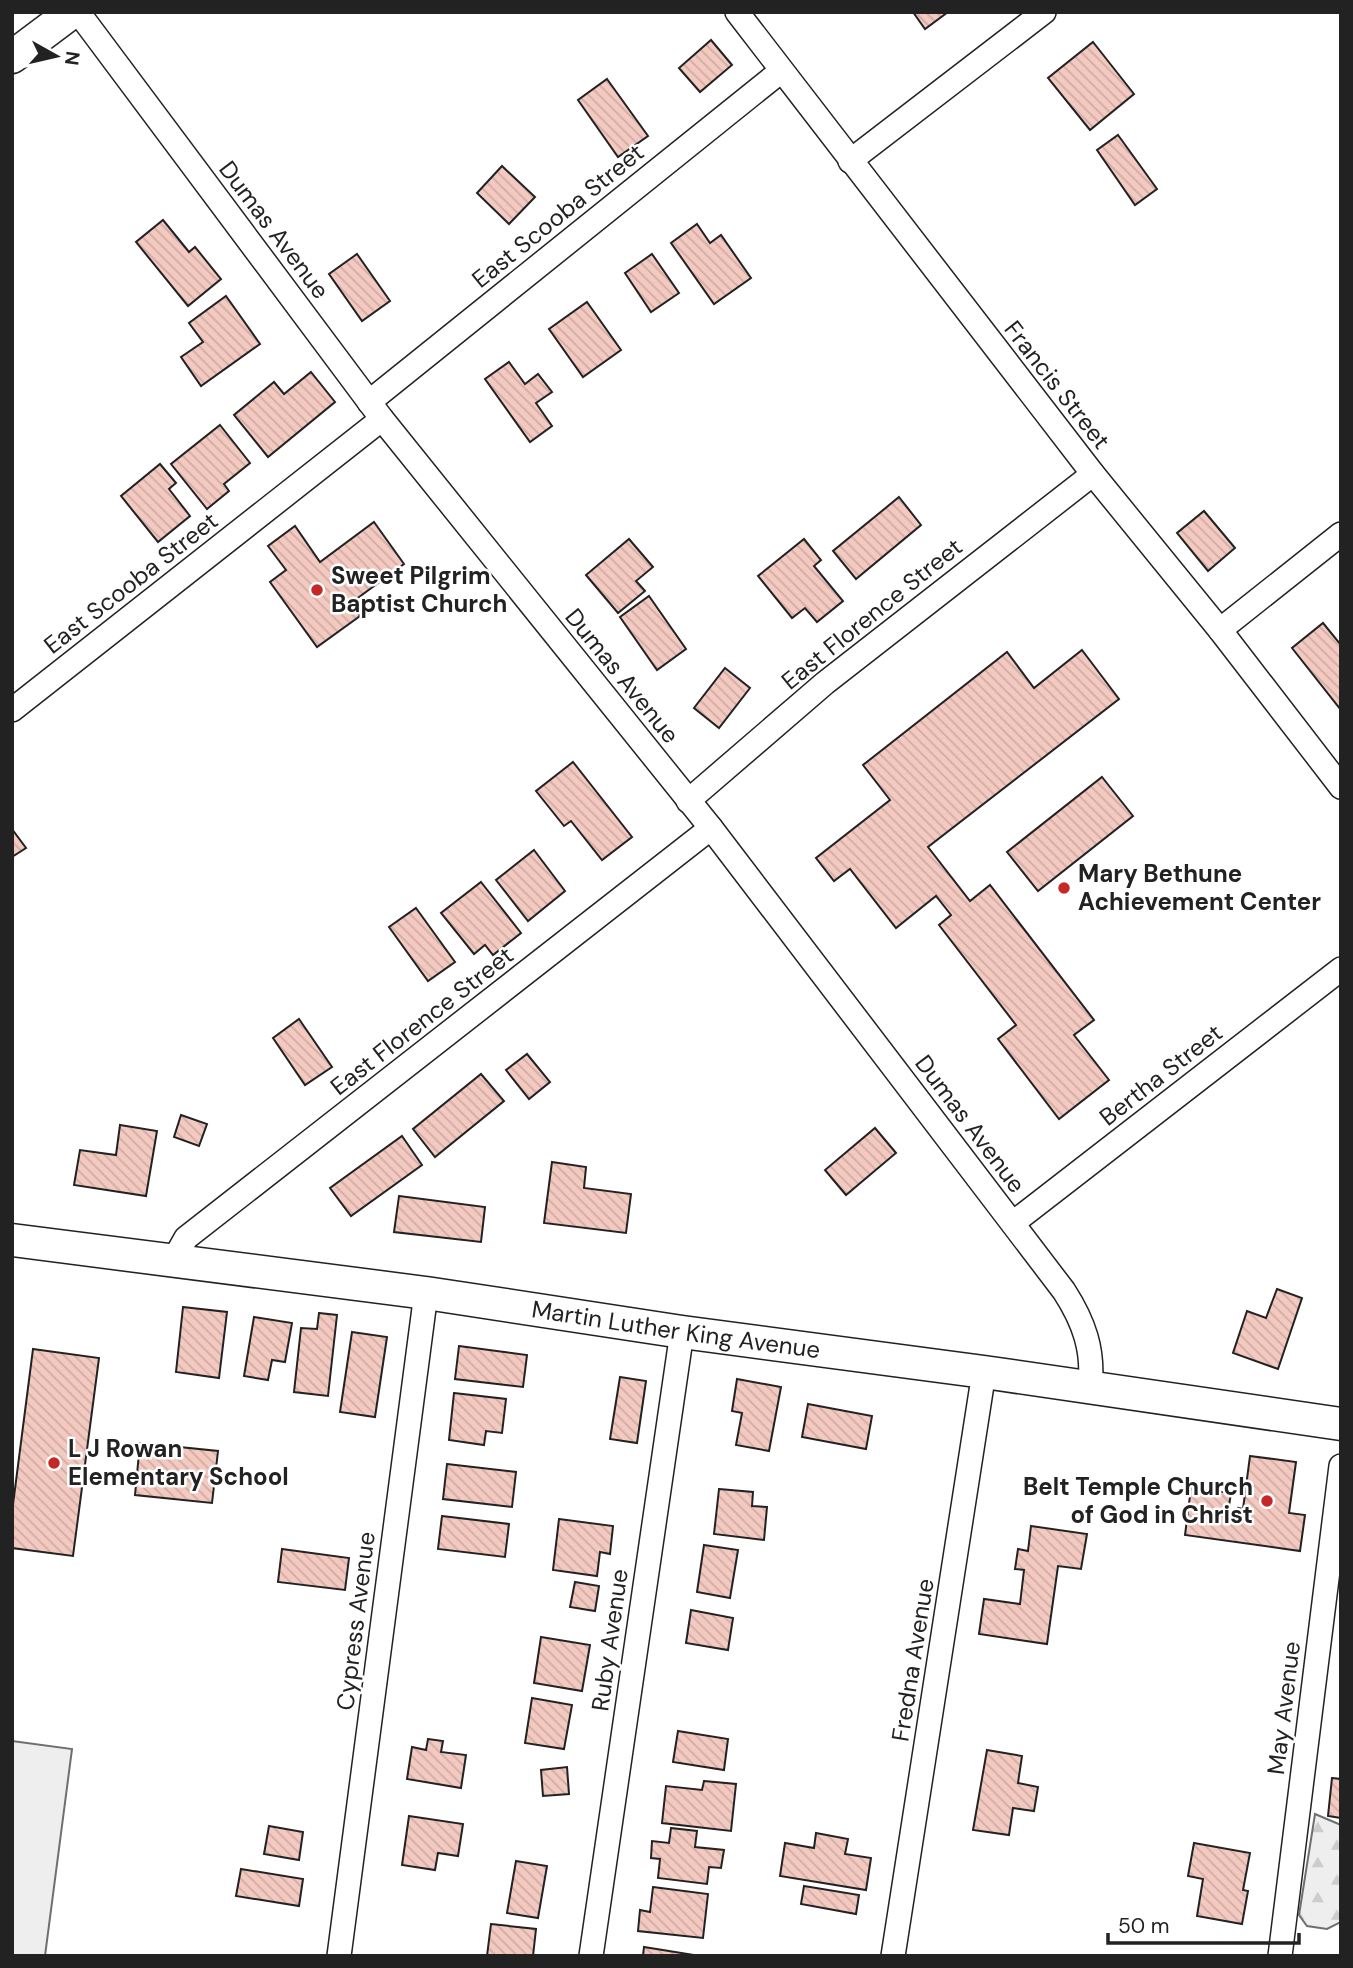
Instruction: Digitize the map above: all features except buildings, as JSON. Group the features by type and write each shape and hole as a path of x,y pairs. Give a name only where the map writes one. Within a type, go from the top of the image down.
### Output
{"street":[{"path":"12,57 72,12"},
{"name":"Dumas Avenue","path":"78,12 375,410 711,828 1013,1223 1078,1314 1091,1357 1090,1387"},
{"name":"Francis Street","path":"737,12 1093,474 1220,630 1341,787"},
{"path":"850,161 1044,12"},
{"name":"East Scooba Street","path":"12,709 781,71"},
{"name":"East Florence Street","path":"688,801 825,683 1093,474"},
{"path":"1220,630 1341,534"},
{"name":"East Florence Street","path":"173,1261 186,1238 711,828"},
{"name":"Bertha Street","path":"1013,1223 1341,969"},
{"name":"Martin Luther King Avenue","path":"12,1240 426,1293 682,1332 984,1372 1341,1424"},
{"name":"Cypress Avenue","path":"339,1956 426,1293"},
{"name":"Ruby Avenue","path":"591,1956 682,1332"},
{"name":"Fredna Avenue","path":"893,1956 984,1372"},
{"name":"May Avenue","path":"1280,1956 1341,1466"}],"green space":[{"path":"12,1741 72,1749 45,1956 12,1956"},
{"path":"1315,1814 1341,1825 1341,1922 1327,1929 1307,1926 1299,1915"}],"place":[{"name":"Sweet Pilgrim Baptist Church","path":"317,590"},
{"name":"Mary Bethune Achievement Center","path":"1064,888"},
{"name":"L J Rowan Elementary School","path":"54,1463"},
{"name":"Belt Temple Church of God in Christ","path":"1267,1501"}]}
